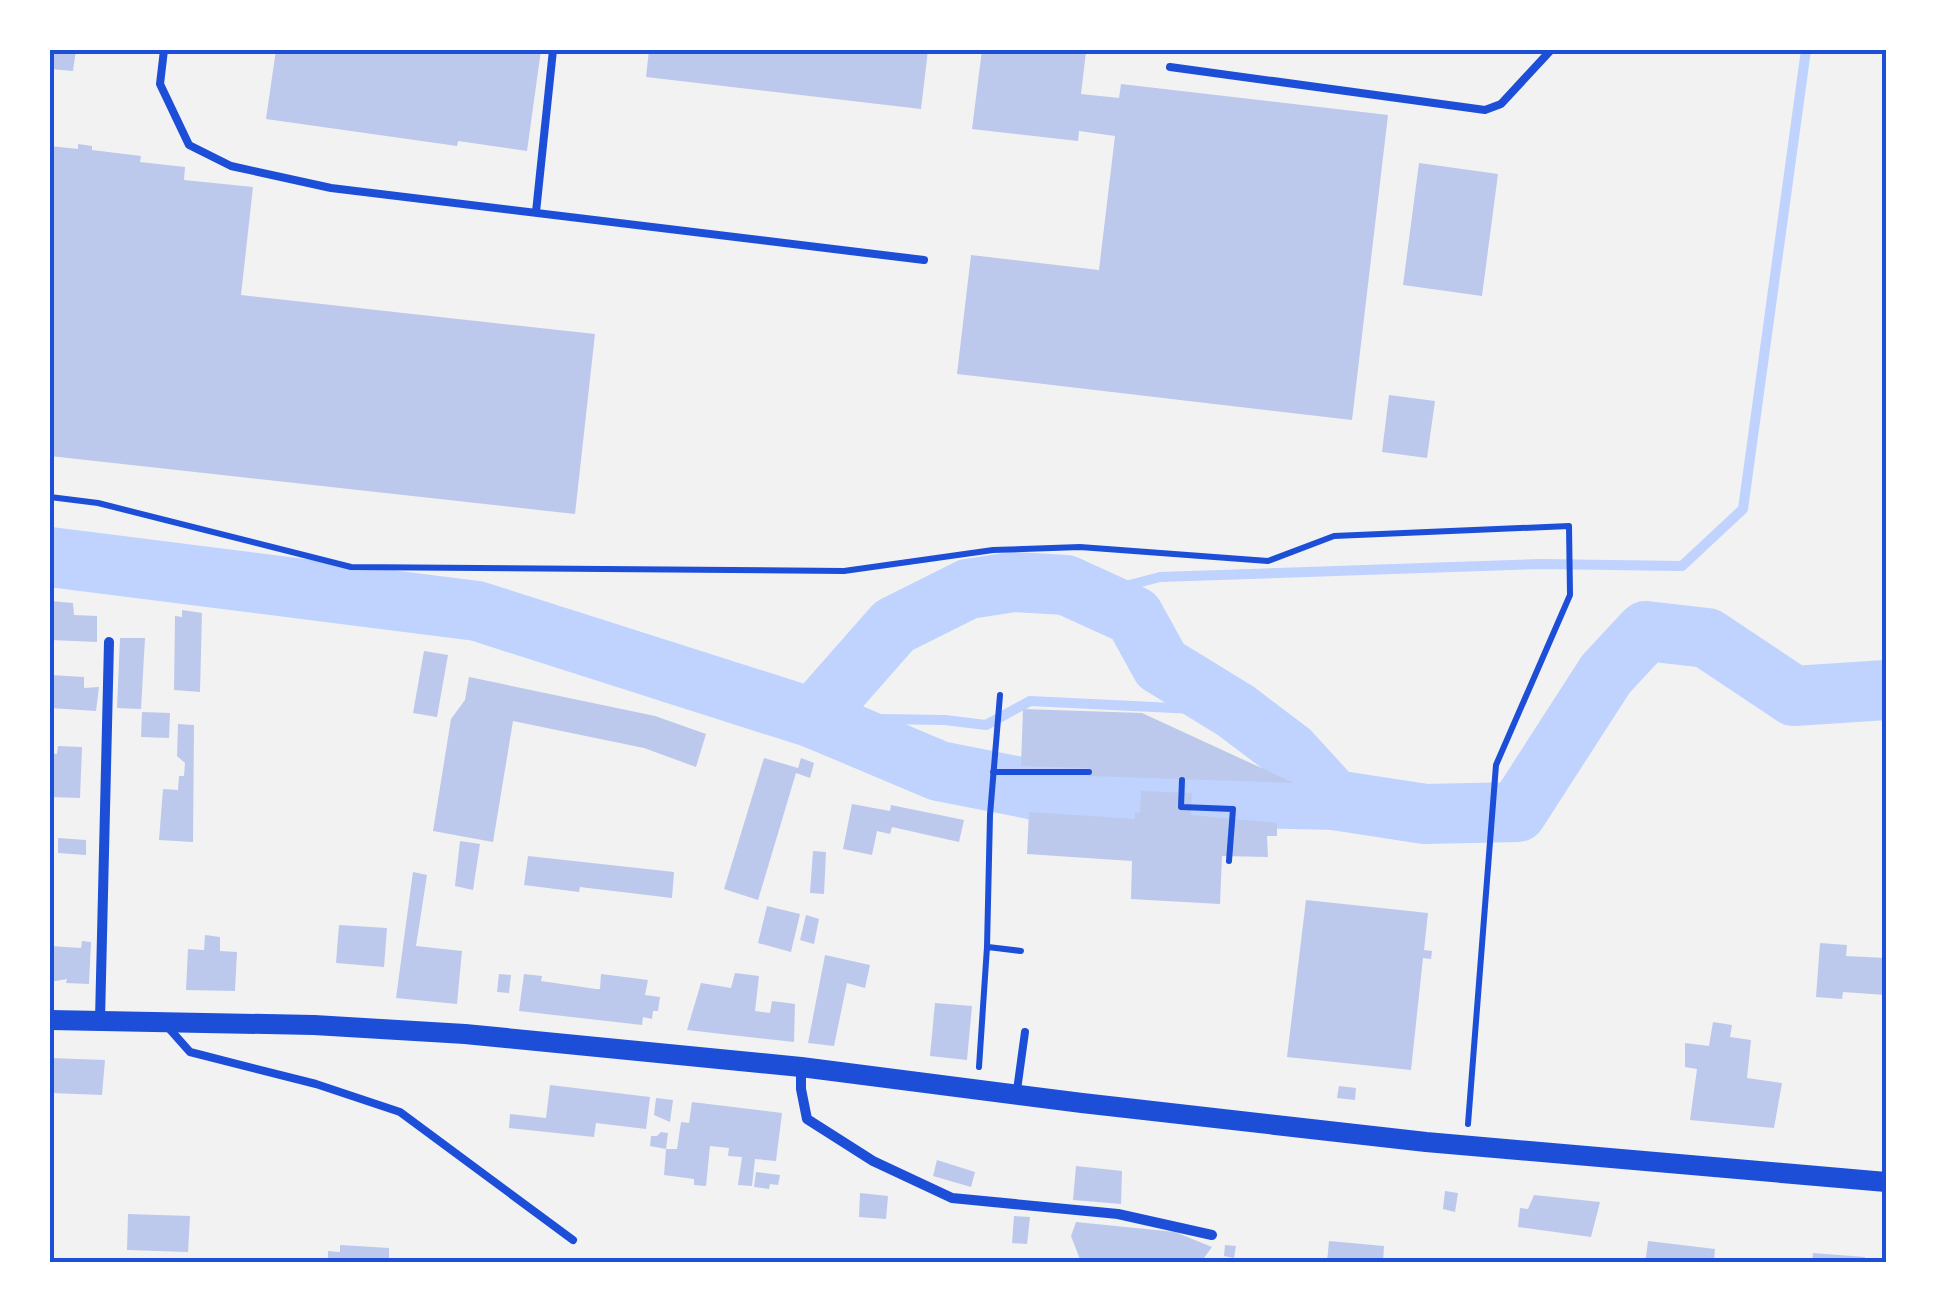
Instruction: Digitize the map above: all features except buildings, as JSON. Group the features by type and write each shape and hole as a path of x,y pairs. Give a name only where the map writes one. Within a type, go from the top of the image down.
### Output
{"main road":[{"path":"50,1020 466,1034 801,1066 1016,1095 1466,1145 1886,1182"}],"street":[{"path":"100,1021 109,642"},
{"path":"801,1066 807,1119 873,1162 952,1198 1118,1214 1212,1235"}],"lane":[{"path":"164,50 160,84 189,145 231,166 331,188 924,260"},
{"path":"536,212 553,50"},
{"path":"1170,67 1484,110 1501,104 1551,50"},
{"path":"164,1021 190,1052 316,1084 400,1112 573,1240"},
{"path":"1016,1095 1025,1032"}],"path":[{"path":"50,497 98,504 351,567 844,571 993,550 1080,547 1268,561 1334,536 1570,526 1570,595 1496,765 1466,1145"},
{"path":"977,1088 1000,695"},
{"path":"994,772 1089,772"},
{"path":"1182,780 1181,807 1233,809 1229,861"},
{"path":"988,947 1021,951"}],"waterway":[{"path":"1091,595 1160,577 1540,564 1682,566 1743,509 1806,50"},
{"path":"50,557 477,611 813,718 894,626 968,589 1013,582 1066,585 1134,616 1161,665 1236,711 1290,752 1334,800 1425,814 1517,812 1606,674 1646,631 1707,638 1794,696 1886,690"},
{"path":"813,718 945,720 986,725 1030,701 1236,711"},
{"path":"813,718 939,771 1051,793 1334,800"}]}
